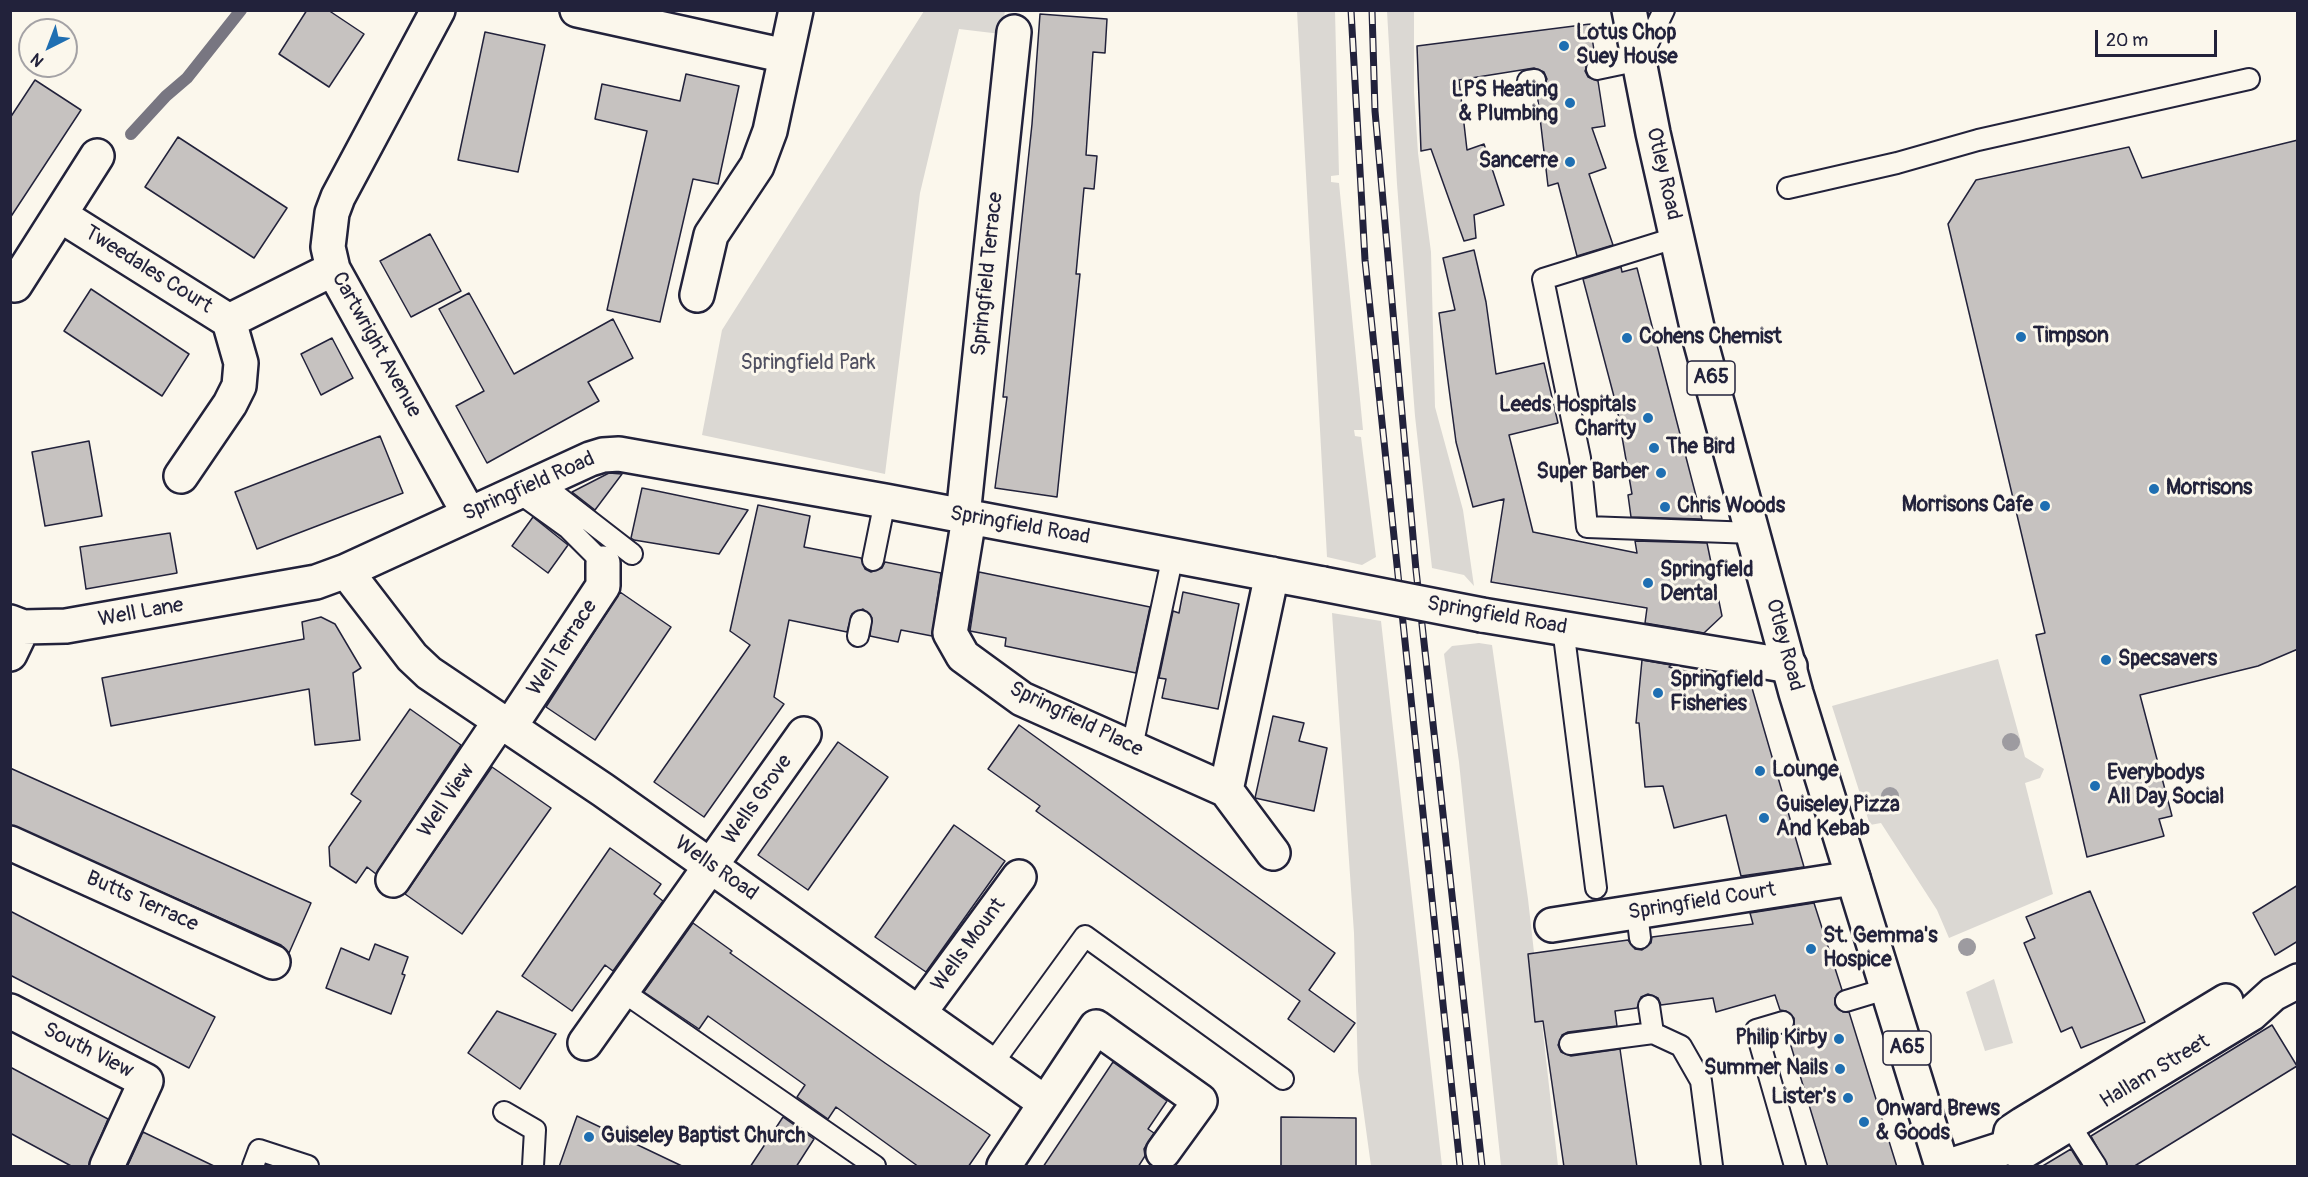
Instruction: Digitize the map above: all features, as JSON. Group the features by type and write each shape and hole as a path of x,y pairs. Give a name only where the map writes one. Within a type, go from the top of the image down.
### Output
{"street":[{"name":"Cartwright Avenue","path":"438,10 338,197 328,231 329,259 469,514"},
{"path":"577,10 786,56"},
{"path":"697,295 711,235 757,166 770,131 796,10"},
{"name":"Otley Road","path":"1629,10 1653,133 1699,336 1790,666 1942,1167"},
{"name":"Springfield Terrace","path":"966,517 1014,32"},
{"name":"Tweedales Court","path":"15,285 97,156"},
{"name":"Tweedales Court","path":"60,215 229,321 333,269"},
{"path":"181,477 230,404 239,386 241,363 229,321"},
{"name":"Springfield Road","path":"271,590 316,582 346,571 603,454 619,454 885,501 1482,615 1790,666"},
{"name":"Springfield Place","path":"966,517 950,633 963,656 1022,699 1226,790 1273,853"},
{"name":"Well Terrace","path":"505,725 603,585 618,558"},
{"name":"Wells Road","path":"346,571 412,657 429,673 712,867 1044,1102"},
{"path":"1226,790 1272,574"},
{"name":"Well Lane","path":"14,635 271,590"},
{"name":"Well View","path":"393,880 505,725"},
{"name":"Wells Grove","path":"585,1043 712,867 804,734"},
{"name":"Butts Terrace","path":"10,843 273,962"},
{"name":"Wells Mount","path":"919,1013 1019,877"},
{"name":"Springfield Court","path":"1551,925 1639,925 1854,878"},
{"name":"Hallam Street","path":"1949,1167 2008,1147 2023,1152 2251,1014 2273,994 2298,981"},
{"name":"Hallam Street","path":"2008,1147 2012,1132 2023,1124 2226,1001"},
{"name":"South View","path":"10,1011 146,1081 107,1167"},
{"path":"1004,1167 1044,1102 1096,1027 1200,1101 1163,1152"}],"lane":[{"path":"1597,69 1640,60 1664,10"},
{"path":"1788,188 1897,163 1978,140 2248,79"},
{"path":"1678,237 1543,279 1580,458 1587,527 1754,533"},
{"path":"529,487 618,558"},
{"path":"529,487 568,528 618,558"},
{"path":"873,560 885,501"},
{"path":"1132,747 1173,555"},
{"path":"1563,628 1596,888"},
{"path":"992,1064 1085,936 1283,1078"},
{"path":"1846,1001 1889,988"},
{"path":"622,991 875,1167"},
{"path":"1649,1006 1653,1033"},
{"path":"1783,1022 1756,1030 1795,1167"},
{"path":"1570,1044 1653,1033 1681,1046 1701,1081 1712,1167"},
{"path":"504,1112 535,1130 533,1167"},
{"path":"2069,1124 2096,1167"},
{"path":"253,1167 259,1150 308,1167"}],"green space":[{"name":"Springfield Park","path":"924,11 1005,11 1001,34 959,29 920,193 885,474 702,435 722,330"},
{"path":"1297,11 1335,11 1339,175 1331,176 1331,182 1339,183 1363,430 1354,430 1355,436 1361,437 1376,557 1362,565 1327,557"},
{"path":"1387,11 1414,11 1414,92 1418,153 1431,252 1435,407 1463,510 1474,586 1464,575 1432,568 1415,416 1397,184"},
{"path":"1332,613 1381,621 1442,1166 1371,1166 1358,1071 1354,933"},
{"path":"1479,643 1492,645 1528,899 1558,1166 1501,1166 1459,762 1444,654 1452,646"},
{"path":"1998,659 2025,757 2044,769 2040,778 2025,783 2053,894 1949,938 1937,910 1881,823 1870,825 1832,706"},
{"path":"1994,979 2013,1043 1985,1051 1966,992"}],"building":[{"path":"307,10 328,10 364,34 329,87 279,54"},
{"path":"1040,14 1107,19 1105,53 1093,52 1086,155 1097,156 1094,189 1084,188 1076,274 1080,274 1057,497 995,488 1007,397 1003,397 1032,124"},
{"path":"1590,24 1595,57 1589,61 1585,71 1588,77 1598,81 1605,126 1592,128 1606,168 1589,174 1613,245 1577,256 1558,183 1548,186 1537,92 1543,89 1547,79 1544,72 1534,68 1459,80 1467,150 1484,144 1504,205 1474,215 1476,238 1464,241 1431,149 1421,151 1417,46"},
{"path":"485,32 545,45 518,172 458,160"},
{"path":"686,74 739,86 718,184 693,179 660,322 607,310 647,131 595,119 602,84 680,101"},
{"path":"35,80 81,110 10,218 10,118"},
{"path":"178,137 287,208 254,258 145,187"},
{"name":"Morrisons","path":"2298,140 2298,649 2258,666 2140,695 2172,816 2159,819 2164,836 2087,857 2036,635 2045,633 1948,224 1976,180 2129,147 2142,178"},
{"path":"430,234 461,291 411,317 380,261"},
{"path":"1474,250 1486,302 1496,374 1544,363 1558,423 1509,435 1533,532 1637,553 1635,541 1707,543 1722,616 1704,633 1645,623 1647,608 1491,582 1504,499 1473,507 1456,442 1439,313 1455,310 1443,258"},
{"path":"1621,267 1622,272 1637,268 1702,519 1631,517 1628,495 1632,494 1617,408 1583,279"},
{"path":"91,289 189,354 162,396 64,331"},
{"path":"469,293 514,374 613,319 633,358 588,382 599,401 487,463 456,406 484,391 439,309"},
{"path":"332,338 353,378 321,395 301,354"},
{"path":"380,436 403,493 257,549 235,492"},
{"path":"89,441 102,516 45,526 32,452"},
{"path":"609,473 622,474 595,510 572,492"},
{"path":"642,488 748,510 719,554 634,540 631,538"},
{"path":"758,505 810,516 804,547 861,558 865,569 871,572 882,568 885,562 941,573 932,636 901,630 898,642 870,636 872,618 863,609 852,614 847,632 789,620 774,697 784,704 704,817 654,782 750,645 730,631"},
{"path":"533,517 568,545 548,573 512,546"},
{"path":"170,533 177,573 86,589 80,547"},
{"path":"979,572 1150,607 1136,673 1005,646 1006,638 970,631"},
{"path":"620,592 671,627 595,740 546,707"},
{"path":"1183,592 1239,604 1218,709 1162,698 1166,679 1159,678 1173,611 1179,613"},
{"path":"321,617 335,624 361,668 353,673 360,740 315,745 309,689 111,726 102,678 304,639 302,622"},
{"path":"1642,660 1671,665 1669,667 1752,688 1804,867 1741,876 1726,815 1674,828 1663,786 1645,787 1639,723 1636,723"},
{"path":"410,709 461,745 376,874 367,867 356,883 330,866 329,847 361,801 351,794"},
{"path":"1273,716 1304,723 1299,741 1327,748 1314,811 1255,798"},
{"path":"1019,725 1335,953 1309,990 1355,1023 1334,1052 1288,1019 1300,1001 1036,811 1040,806 988,769"},
{"path":"838,742 888,777 808,890 758,855"},
{"path":"492,767 551,808 462,934 405,894"},
{"path":"10,768 311,903 289,953 281,945 10,825"},
{"path":"954,825 1005,861 926,972 875,937"},
{"path":"610,848 661,884 654,894 663,901 613,971 605,965 572,1011 522,976"},
{"path":"2298,885 2298,941 2275,955 2253,913"},
{"path":"2090,891 2145,1022 2081,1048 2072,1027 2061,1032 2024,943 2035,938 2026,917"},
{"path":"1814,903 1842,990 1835,998 1835,1005 1843,1012 1849,1012 1897,1167 1828,1167 1787,1033 1794,1025 1794,1018 1786,1011 1780,1010 1775,995 1716,1012 1713,998 1661,1005 1658,998 1648,994 1641,997 1637,1008 1615,1011 1617,1026 1568,1032 1562,1035 1558,1045 1561,1052 1571,1056 1620,1049 1637,1167 1564,1167 1543,1021 1535,1022 1528,954 1628,940 1635,949 1642,950 1651,943 1652,937 1753,924 1750,913"},
{"path":"10,911 215,1017 189,1068 10,975"},
{"path":"693,923 732,951 730,953 990,1135 968,1167 919,1167 836,1107 828,1119 797,1097 805,1085 708,1016 699,1029 644,992"},
{"path":"375,944 408,957 402,974 405,975 391,1014 326,988 341,948 369,960"},
{"path":"497,1011 556,1034 520,1089 468,1053"},
{"path":"2272,1025 2297,1066 2133,1167 2108,1167 2091,1136"},
{"path":"1113,1062 1167,1101 1148,1129 1154,1133 1144,1149 1145,1156 1138,1167 1043,1167"},
{"path":"10,1067 108,1119 88,1167 73,1167 10,1133"},
{"name":"Guiseley Baptist Church","path":"577,1116 684,1167 559,1167"},
{"path":"783,1117 814,1139 796,1167 750,1167"},
{"path":"1281,1117 1356,1118 1356,1167 1281,1167"},
{"path":"143,1132 216,1167 127,1167"},
{"path":"2071,1149 2082,1167 2041,1167"}],"waterway":[{"path":"131,134 166,96 187,78 241,10"}],"railway":[{"path":"1351,10 1365,260 1460,1166"},
{"path":"1372,10 1375,111 1416,570 1482,1166"}],"place":[{"name":"Lotus Chop Suey House","path":"1564,46"},
{"name":"LPS Heating & Plumbing","path":"1570,103"},
{"name":"Sancerre","path":"1570,162"},
{"name":"Timpson","path":"2021,337"},
{"name":"Cohens Chemist","path":"1627,338"},
{"name":"Leeds Hospitals Charity","path":"1648,418"},
{"name":"The Bird","path":"1654,448"},
{"name":"Super Barber","path":"1661,473"},
{"name":"Morrisons","path":"2154,489"},
{"name":"Morrisons Cafe","path":"2045,506"},
{"name":"Chris Woods","path":"1665,507"},
{"name":"Springfield Dental","path":"1648,583"},
{"name":"Specsavers","path":"2106,660"},
{"name":"Springfield Fisheries","path":"1658,693"},
{"name":"Lounge","path":"1760,771"},
{"name":"Everybodys All Day Social","path":"2095,786"},
{"name":"Guiseley Pizza And Kebab","path":"1764,818"},
{"name":"St. Gemma's Hospice","path":"1811,949"},
{"name":"Philip Kirby","path":"1839,1039"},
{"name":"Summer Nails","path":"1840,1069"},
{"name":"Lister's","path":"1848,1098"},
{"name":"Onward Brews & Goods","path":"1864,1122"},
{"name":"Guiseley Baptist Church","path":"589,1137"}]}
